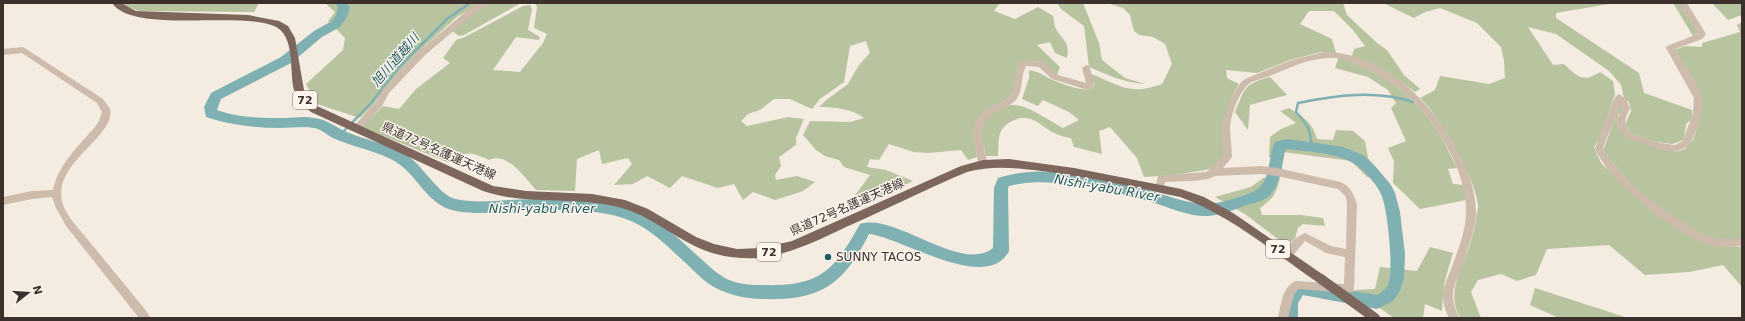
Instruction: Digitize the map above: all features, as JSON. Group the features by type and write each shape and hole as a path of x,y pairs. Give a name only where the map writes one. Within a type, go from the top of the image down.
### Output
{"main road":[{"name":"県道72号名護運天港線","path":"116,3 121,8 135,14 263,20 276,23 285,28 291,38 295,56 299,90 308,104 314,109 492,190 532,197 594,198 624,204 652,216 706,247 742,254 761,253 792,246 964,169 983,164 1009,163 1160,188 1208,203 1235,219 1375,318"}],"street":[{"path":"350,126 379,104 386,91 422,53 472,11 485,3"},
{"path":"1683,3 1702,34 1670,48 1700,100 1696,121 1691,127 1687,143 1676,149 1658,146 1628,135 1621,126 1622,117 1626,108 1623,101 1619,97 1599,148 1602,157 1607,163 1645,200 1684,229 1713,242 1742,242"},
{"path":"3,52 23,50 100,102 105,108 106,112 96,133 78,150 61,174 57,193 60,209 69,223 145,318"},
{"path":"1214,172 1228,157 1226,126 1237,95 1241,87 1247,81 1274,72 1296,61 1318,56 1333,55 1342,56 1359,62 1388,76 1414,96 1429,114 1450,147 1468,189 1471,208 1467,234 1448,292 1449,306 1454,318"},
{"path":"983,164 977,133 979,124 984,114 1010,101 1015,95 1021,66 1024,63 1041,64 1054,77 1088,86 1090,83 1086,68"},
{"path":"1160,188 1161,179 1194,178 1214,172 1261,170 1327,182 1340,186 1346,190 1350,196 1352,205 1348,289 1296,285 1293,287 1289,295 1283,318"},
{"path":"3,201 32,195 57,193"},
{"path":"1287,256 1298,241 1305,237 1329,250 1349,254"}],"green space":[{"path":"122,3 259,3 254,12 139,11 123,5"},
{"path":"325,3 480,3 457,17 418,52 386,86 374,104 360,118 317,104 306,84 343,50 345,38 328,21 335,12"},
{"path":"489,3 521,3 464,35 459,36 452,31 473,13"},
{"path":"535,3 1000,3 994,11 1015,19 1038,7 1053,16 1055,28 1067,45 1068,52 1067,58 1055,53 1050,42 1037,45 1060,67 1057,75 1042,62 1031,61 1020,63 1014,89 1011,95 986,111 980,116 977,122 975,128 975,141 977,157 968,160 961,150 928,153 914,152 889,144 879,160 870,159 867,167 886,170 913,181 852,210 850,202 870,175 844,167 839,160 825,156 816,150 803,135 810,121 850,122 864,118 854,112 843,109 819,107 848,84 859,65 870,53 866,41 850,46 844,82 820,99 812,109 790,99 774,99 760,110 748,114 741,121 747,126 788,117 804,119 796,138 796,145 779,157 781,166 775,175 776,180 797,176 815,182 803,191 775,200 753,192 743,200 734,184 718,188 682,176 670,188 647,176 633,184 614,185 632,164 628,158 602,164 599,150 577,159 575,191 536,190 515,167 502,159 496,158 489,160 478,155 464,154 449,163 362,127 383,106 399,109 416,89 450,63 443,58 456,40 465,37 523,6 530,5 532,9 528,30 540,37 539,40 516,37 493,70 520,72 543,43 547,34 534,28 537,7"},
{"path":"1057,3 1083,3 1099,43 1102,60 1125,78 1145,84 1110,76 1089,67 1084,26 1061,9"},
{"path":"1107,3 1343,3 1347,15 1377,43 1387,50 1404,75 1420,89 1415,92 1384,70 1352,56 1354,49 1365,46 1353,30 1334,11 1309,11 1300,24 1332,39 1336,53 1321,52 1290,60 1257,73 1226,70 1227,78 1239,84 1230,102 1226,118 1224,156 1211,169 1175,175 1144,177 1137,158 1110,127 1099,131 1102,154 1074,147 1071,138 1058,135 1036,121 1025,118 1019,118 1012,121 1003,128 999,136 998,156 986,156 981,137 982,130 991,114 1002,107 1015,105 1027,108 1063,128 1079,120 1069,112 1043,100 1038,106 1022,99 1029,78 1029,70 1063,84 1083,89 1091,89 1095,84 1091,74 1125,88 1141,89 1162,84 1172,64 1165,44 1153,37 1139,35 1134,31 1130,15 1123,8"},
{"path":"1383,3 1615,3 1556,13 1556,18 1639,73 1644,93 1692,110 1692,119 1686,124 1684,140 1672,144 1656,142 1631,133 1625,125 1631,111 1629,102 1624,98 1621,85 1609,71 1556,34 1528,27 1553,65 1564,64 1577,75 1585,78 1600,72 1613,81 1615,94 1602,134 1594,147 1601,163 1643,203 1713,244 1729,247 1742,247 1742,287 1723,265 1689,272 1645,275 1609,245 1547,249 1536,275 1517,281 1501,274 1478,280 1471,292 1481,318 1460,318 1454,297 1455,287 1469,247 1478,204 1470,179 1455,148 1437,118 1420,98 1435,90 1440,76 1489,84 1505,78 1501,47 1477,23 1440,8 1425,12 1414,18"},
{"path":"1673,3 1680,3 1698,33 1693,36"},
{"path":"1712,3 1742,3 1742,15 1728,20"},
{"path":"1742,22 1742,239 1717,240 1699,234 1668,216 1638,191 1603,151 1621,101 1624,107 1618,115 1617,125 1626,136 1676,152 1685,149 1693,140 1702,110 1674,50 1685,46 1702,47 1702,43 1740,32 1737,25"},
{"path":"1339,57 1385,78 1408,96 1419,107 1440,135 1457,168 1448,169 1453,184 1464,185 1466,200 1420,209 1393,183 1394,161 1388,148 1406,141 1391,108 1396,103 1388,90 1368,77 1335,68"},
{"path":"1270,77 1287,95 1250,105 1248,130 1235,112 1238,104 1246,88 1255,82"},
{"path":"1289,108 1303,117 1310,124 1317,139 1333,140 1336,130 1353,131 1365,141 1368,158 1382,176 1367,177 1351,161 1283,152 1279,162 1269,157 1270,137 1281,129 1296,123 1280,111"},
{"path":"1263,178 1280,178 1273,196 1260,208 1262,215 1301,215 1323,218 1325,226 1303,224 1298,228 1295,238 1287,246 1245,214 1215,197 1251,187"},
{"path":"1430,247 1453,253 1444,284 1442,311 1425,304 1423,318 1394,318 1354,290 1375,289 1380,267 1417,271"},
{"path":"1535,288 1628,318 1559,318 1530,305"}],"waterway":[{"name":"Nishi-yabu River","path":"341,3 344,7 342,15 336,24 318,34 286,60 216,96 210,107 211,113 218,116 245,121 272,123 308,122 320,124 340,135 385,150 406,161 438,196 450,204 465,207 573,205 619,211 634,216 653,226 716,281 726,286 743,290 785,292 801,290 815,286 827,280 847,259 865,228 884,231 958,258 973,261 990,259 1001,251 1001,188 1003,182 1016,178 1034,177 1075,180 1136,192 1188,207 1209,210 1232,205 1262,194 1272,180 1280,146 1287,144 1314,147 1343,153 1362,162 1388,193 1391,201 1395,225 1397,254 1397,278 1395,286 1388,296 1377,302 1305,288 1300,289 1296,292 1292,299 1289,311 1290,318"},
{"name":"旭川道越川","path":"340,135 372,102 399,67 447,19 470,3"},
{"path":"1311,148 1310,132 1296,112 1298,103 1356,95 1384,96 1413,102"}],"place":[{"name":"SUNNY TACOS","path":"828,257"}]}
